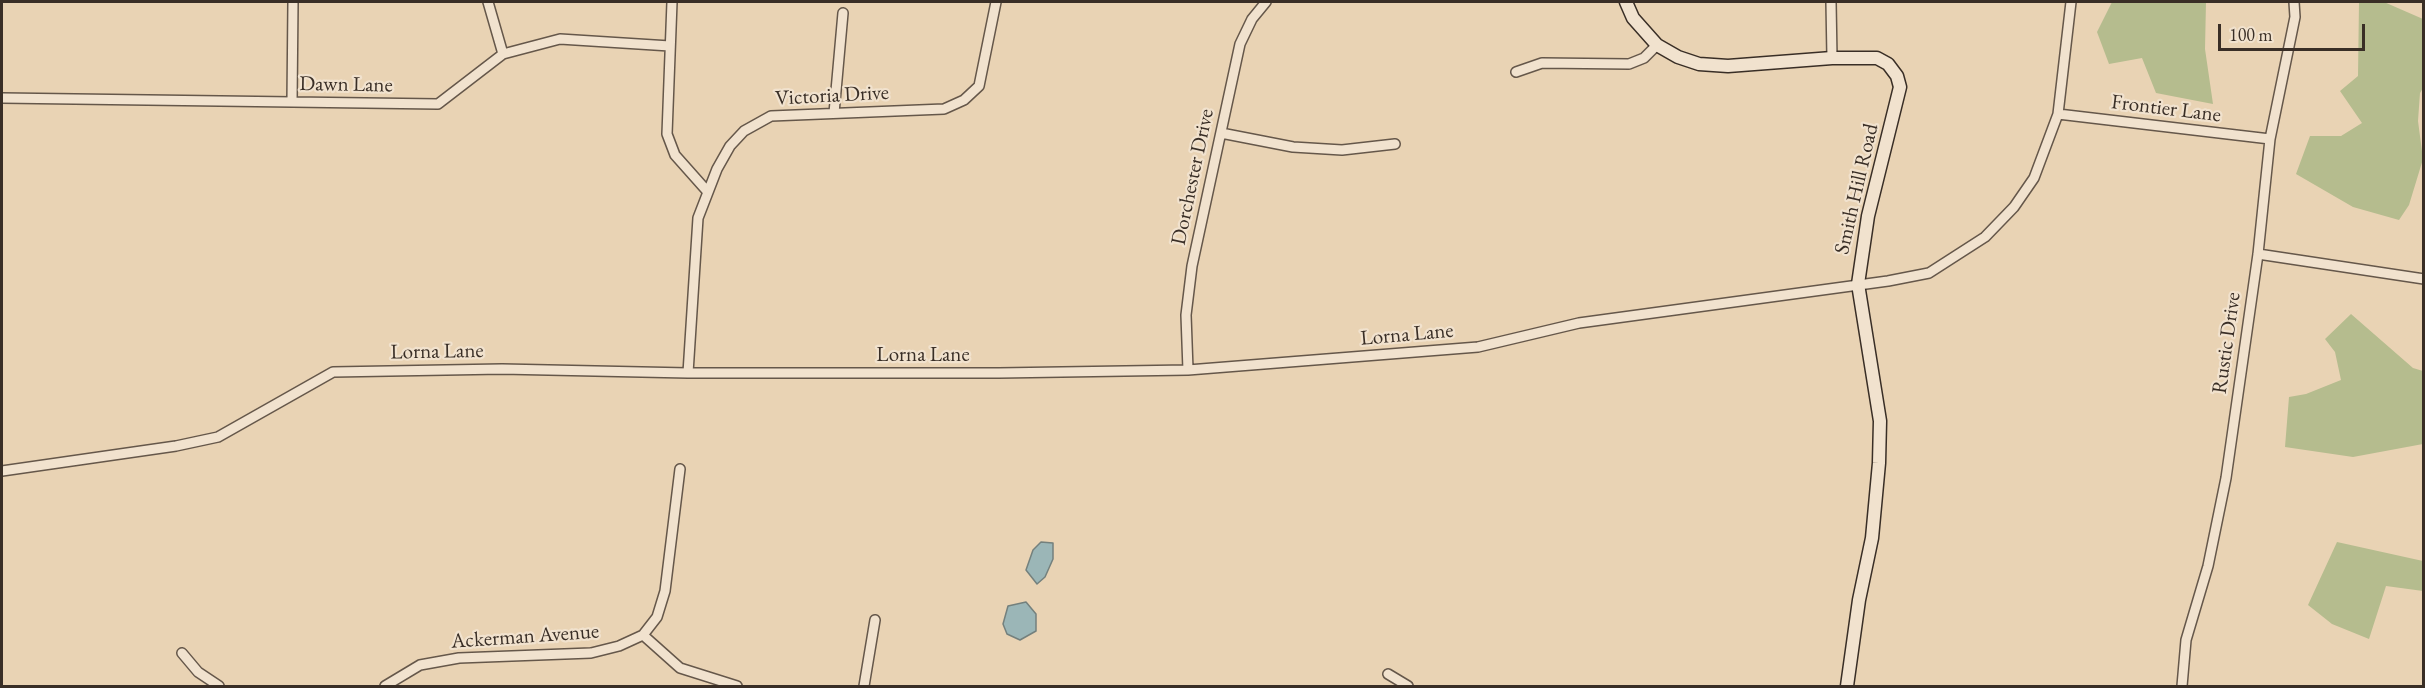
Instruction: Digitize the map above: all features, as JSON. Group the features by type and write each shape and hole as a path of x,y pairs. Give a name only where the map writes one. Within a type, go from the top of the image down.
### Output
{"street":[{"path":"292,102 293,2"},
{"path":"488,2 503,54"},
{"path":"672,2 666,134 675,155 707,191"},
{"name":"Victoria Drive","path":"688,373 698,218 707,191 730,146 744,131 771,116 944,109 964,100 979,86 996,2"},
{"name":"Dorchester Drive","path":"1188,370 1186,315 1192,266 1240,44 1252,19 1266,2"},
{"name":"Smith Hill Road","path":"1626,2 1633,18 1657,45 1678,57 1699,64 1718,66 1832,58 1877,58 1888,64 1897,76 1900,87 1868,216 1858,284 1880,421 1872,538 1859,600 1847,687"},
{"path":"1831,2 1832,58"},
{"name":"Lorna Lane","path":"2,471 176,446 218,437 333,372 504,369 688,373 1188,370 1478,347 1579,323 1929,273 1985,237 2014,207 2034,178 2058,114 2071,2"},
{"name":"Rustic Drive","path":"2182,687 2186,640 2208,566 2226,478 2258,254 2270,139 2295,17 2294,2"},
{"path":"834,113 843,13"},
{"name":"Dawn Lane","path":"2,98 438,104 503,54 560,39 670,46"},
{"path":"1516,72 1542,63 1629,64 1644,58 1657,45"},
{"name":"Frontier Lane","path":"2058,114 2270,139"},
{"path":"1221,133 1293,147 1342,150 1395,144"},
{"path":"2258,254 2424,279"},
{"path":"680,469 665,591 657,617 643,635 666,658 680,668 737,686"},
{"path":"864,687 875,620"},
{"name":"Ackerman Avenue","path":"385,687 420,665 459,658 591,653 619,646 643,635"},
{"path":"182,652 198,672 219,687"},
{"path":"1388,674 1408,687"}],"green space":[{"path":"2112,2 2206,2 2205,49 2213,104 2156,93 2142,58 2109,64 2097,32"},
{"path":"2359,2 2384,2 2423,19 2423,88 2420,93 2418,121 2423,159 2409,205 2399,220 2353,207 2296,174 2310,136 2341,136 2362,123 2340,91 2358,76"},
{"path":"2351,314 2413,368 2423,371 2423,444 2353,457 2285,447 2289,397 2306,394 2341,380 2335,352 2325,339"},
{"path":"2337,542 2423,561 2423,591 2386,586 2369,639 2332,624 2308,605"}],"water":[{"path":"1041,542 1053,543 1053,559 1045,577 1037,584 1026,570 1033,550"},
{"path":"1026,602 1036,614 1036,631 1020,640 1007,634 1003,624 1008,606"}]}
